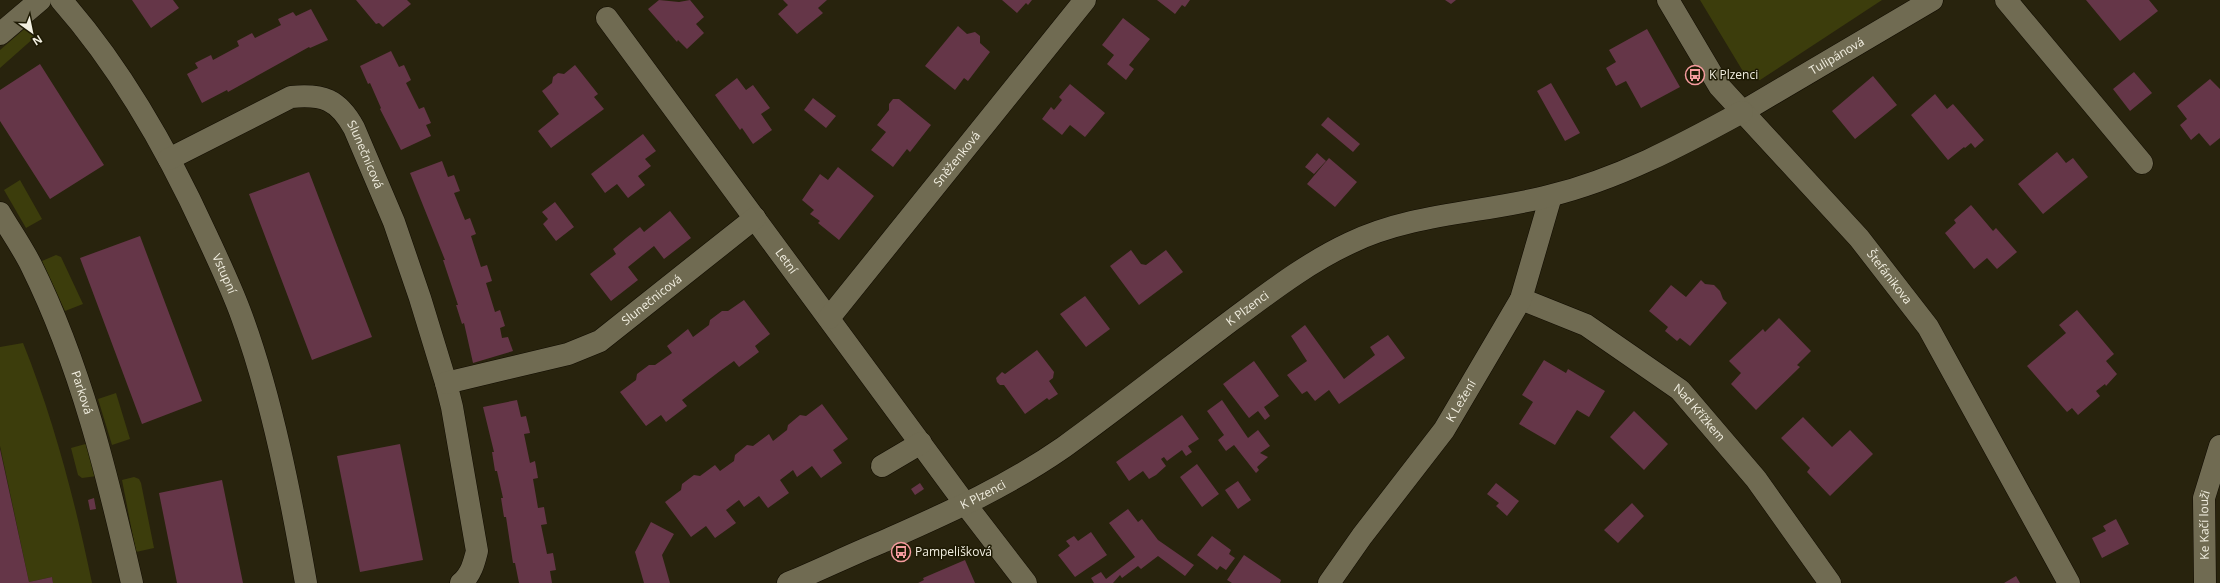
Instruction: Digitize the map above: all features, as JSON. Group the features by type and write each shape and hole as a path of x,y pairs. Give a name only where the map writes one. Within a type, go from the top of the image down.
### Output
{"street":[{"path":"0,34 40,0"},
{"name":"Vstupní","path":"61,0 130,91 169,159 203,226 242,318 277,443 306,583"},
{"name":"Sněženková","path":"829,318 1085,0"},
{"name":"Štefánikova","path":"1668,0 1719,86 1859,238 1928,327 2069,583"},
{"name":"Tulipánová","path":"1742,112 1932,0"},
{"path":"2006,0 2142,163"},
{"name":"Letní","path":"607,18 966,505"},
{"name":"Slunečnicová","path":"169,159 291,97 311,95 324,98 337,105 346,113 354,128 394,222 420,298 446,383 452,408 477,552 474,565 466,579 461,583"},
{"name":"K Plzenci","path":"788,583 966,505 1017,478 1064,446 1277,286 1315,261 1350,243 1411,221 1551,196 1630,170 1660,156 1742,112"},
{"name":"K Ležení","path":"1329,583 1362,536 1444,430 1520,299 1551,196"},
{"name":"Parková","path":"0,213 31,264 71,355 108,480 132,583"},
{"name":"Slunečnicová","path":"446,383 568,354 600,341 755,218"},
{"name":"Nad Křížkem","path":"1520,299 1586,325 1680,390 1756,479 1830,583"},
{"path":"882,466 921,443"},
{"name":"Ke Kačí louži","path":"2205,583 2204,498 2220,446"},
{"path":"966,505 1026,583"}],"shaded area":[{"path":"1700,0 1882,0 1760,80 1747,78"},
{"path":"29,25 35,33 35,37 0,68 0,50"},
{"path":"20,180 42,219 26,228 4,190"},
{"path":"56,255 61,257 83,304 65,311 42,261"},
{"path":"23,343 44,401 63,461 92,583 53,583 52,577 29,582 0,446 0,347"},
{"path":"116,393 130,439 112,445 98,399"},
{"path":"89,443 97,476 82,478 78,475 71,448"},
{"path":"134,477 139,479 141,483 154,548 136,552 122,480"}],"building":[{"path":"132,0 173,0 179,8 151,28"},
{"path":"356,0 407,0 411,4 383,27 379,23 376,24"},
{"path":"659,0 679,2 690,0 704,17 696,24 704,33 687,49 678,40 677,42 648,9"},
{"path":"783,0 827,0 818,8 823,13 797,34 778,14 788,5"},
{"path":"1002,0 1032,0 1028,5 1026,3 1017,13"},
{"path":"1157,0 1190,0 1185,7 1182,5 1175,14"},
{"path":"1445,0 1456,0 1451,4"},
{"path":"2086,0 2149,0 2158,11 2120,41"},
{"path":"311,9 328,40 310,48 309,47 228,92 227,90 202,103 187,74 198,68 195,63 211,55 213,60 239,46 237,41 252,33 255,38 281,25 278,19 293,12 296,16"},
{"path":"1123,18 1150,39 1129,65 1134,69 1126,80 1107,64 1114,55 1102,45"},
{"path":"958,26 967,34 975,32 980,36 980,43 990,52 968,81 964,78 955,90 925,66"},
{"path":"1647,29 1680,87 1641,108 1626,81 1616,86 1606,68 1616,62 1609,50"},
{"path":"391,51 399,67 404,65 411,80 406,83 419,109 424,107 431,123 426,125 431,136 401,150 380,109 381,108 370,83 368,84 360,66"},
{"path":"40,64 104,165 50,199 0,121 0,90"},
{"path":"575,65 598,94 594,97 604,109 551,148 538,131 559,114 542,91 552,83 553,77 558,73 564,74"},
{"path":"2134,72 2152,93 2130,111 2113,89"},
{"path":"1873,76 1897,105 1855,139 1832,111"},
{"path":"737,78 746,90 753,85 770,108 761,114 772,130 753,144 742,128 740,130 715,95"},
{"path":"2210,79 2220,89 2220,138 2210,146 2199,133 2191,140 2180,125 2187,119 2177,106"},
{"path":"1551,83 1580,133 1565,141 1537,91"},
{"path":"1070,84 1105,113 1085,137 1070,125 1062,135 1042,119 1051,107 1054,110 1062,100 1059,97"},
{"path":"1935,94 1947,109 1953,104 1984,140 1975,148 1971,143 1948,160 1911,115"},
{"path":"813,98 836,116 826,128 804,110"},
{"path":"893,99 899,99 931,125 910,152 907,149 893,167 871,150 886,132 877,125 889,110 889,104"},
{"path":"1328,117 1360,144 1353,152 1321,125"},
{"path":"643,134 656,151 645,159 651,166 638,176 645,185 628,198 617,184 605,193 591,174"},
{"path":"2057,152 2066,163 2073,158 2088,177 2043,214 2018,184"},
{"path":"1317,153 1326,161 1314,174 1305,167"},
{"path":"1329,158 1357,182 1335,207 1307,184"},
{"path":"442,161 448,177 454,175 460,191 454,193 465,220 470,218 476,234 471,236 481,267 487,265 492,281 486,283 495,312 500,310 505,326 500,328 502,338 508,337 513,351 473,363 464,323 462,324 456,305 458,305 443,260 445,260 410,173"},
{"path":"838,167 874,196 839,240 818,223 820,221 810,214 814,210 802,200 820,174 828,180"},
{"path":"309,172 372,337 312,360 249,194"},
{"path":"555,202 574,227 556,241 543,224 548,219 542,212"},
{"path":"1971,205 1993,231 1996,228 2017,252 1997,269 1987,258 1974,269 1945,233 1956,223 1954,220"},
{"path":"670,211 691,238 664,259 654,246 628,267 638,280 611,301 590,274 616,254 613,249 626,238 640,227 644,232"},
{"path":"140,236 202,401 142,424 80,258"},
{"path":"1131,250 1141,264 1146,265 1166,250 1183,272 1139,305 1110,266"},
{"path":"1701,280 1705,284 1714,285 1720,291 1723,299 1727,303 1690,346 1680,338 1677,341 1665,331 1668,327 1649,311 1671,285 1686,297"},
{"path":"1085,296 1110,329 1086,347 1060,314"},
{"path":"744,300 770,334 755,346 759,352 739,367 734,361 720,371 682,400 687,406 666,422 661,415 646,426 620,392 636,380 637,374 649,365 655,365 672,353 667,346 688,329 693,337 709,325 710,320 722,311 728,311"},
{"path":"2077,310 2114,354 2106,361 2117,374 2106,386 2105,384 2096,391 2100,396 2078,415 2072,408 2067,412 2027,366 2066,333 2059,325"},
{"path":"1779,318 1811,351 1797,365 1800,367 1756,410 1731,384 1741,373 1729,361 1763,329 1765,332"},
{"path":"1305,325 1344,379 1375,355 1370,347 1388,335 1405,358 1339,404 1329,390 1315,401 1307,391 1302,394 1287,375 1307,361 1291,336"},
{"path":"1037,350 1054,372 1053,378 1049,381 1058,394 1049,400 1047,398 1025,414 1004,385 1000,385 996,378 1002,372 1005,374"},
{"path":"1544,360 1566,373 1568,369 1605,391 1589,417 1577,410 1555,445 1519,424 1533,402 1522,395"},
{"path":"1254,361 1279,396 1264,407 1270,416 1265,420 1258,411 1249,418 1223,384"},
{"path":"517,400 521,417 526,416 530,433 524,434 530,463 535,461 538,478 533,479 538,508 544,507 547,524 541,525 547,554 553,553 556,570 550,571 552,583 519,583 515,563 513,563 506,517 504,517 501,498 503,498 497,471 495,471 492,452 494,452 483,407"},
{"path":"1222,400 1248,438 1258,430 1270,446 1260,453 1268,457 1257,467 1259,470 1256,473 1234,445 1226,451 1218,440 1224,435 1207,411"},
{"path":"822,404 848,439 833,450 842,463 821,478 812,466 797,477 793,470 780,480 789,493 768,508 759,496 744,507 739,500 726,510 736,523 715,538 706,526 691,537 665,502 681,490 682,484 694,475 700,476 715,465 720,471 734,461 735,455 747,445 753,446 769,434 773,441 787,430 788,425 800,415 806,416"},
{"path":"1634,411 1668,444 1644,470 1610,437"},
{"path":"1182,415 1199,439 1188,446 1192,452 1186,456 1182,450 1167,461 1164,457 1161,459 1166,466 1156,475 1149,479 1143,471 1129,481 1116,462"},
{"path":"1803,417 1832,447 1850,430 1873,454 1830,496 1807,472 1810,468 1781,438"},
{"path":"400,444 423,560 360,572 337,456"},
{"path":"0,449 29,582 52,577 53,583 0,583"},
{"path":"1197,464 1219,494 1202,507 1180,477"},
{"path":"222,480 243,583 177,583 159,493"},
{"path":"1238,481 1251,500 1238,509 1225,490"},
{"path":"920,483 924,489 915,495 911,489"},
{"path":"1496,483 1519,501 1507,516 1496,506 1499,503 1487,494"},
{"path":"94,498 96,509 90,510 88,500"},
{"path":"1632,503 1644,516 1618,543 1604,530"},
{"path":"1128,509 1138,522 1142,519 1158,540 1194,565 1185,576 1158,556 1141,569 1138,566 1122,578 1120,575 1113,583 1094,583 1091,578 1101,572 1106,579 1135,557 1109,523"},
{"path":"2116,519 2129,544 2102,558 2092,538 2106,531 2103,526"},
{"path":"651,522 674,534 662,555 670,583 644,583 635,552"},
{"path":"1091,532 1107,555 1075,577 1058,555 1070,546 1066,541 1074,536 1078,541"},
{"path":"1212,536 1231,550 1229,554 1235,558 1226,570 1220,566 1217,570 1197,555"},
{"path":"1244,555 1281,580 1280,583 1232,583 1227,580"},
{"path":"965,560 975,583 918,583 924,580 923,578"},
{"path":"2016,576 2020,583 2004,583"}],"place":[{"name":"K Plzenci","path":"1695,75"},
{"name":"Pampelišková","path":"901,552"}]}
